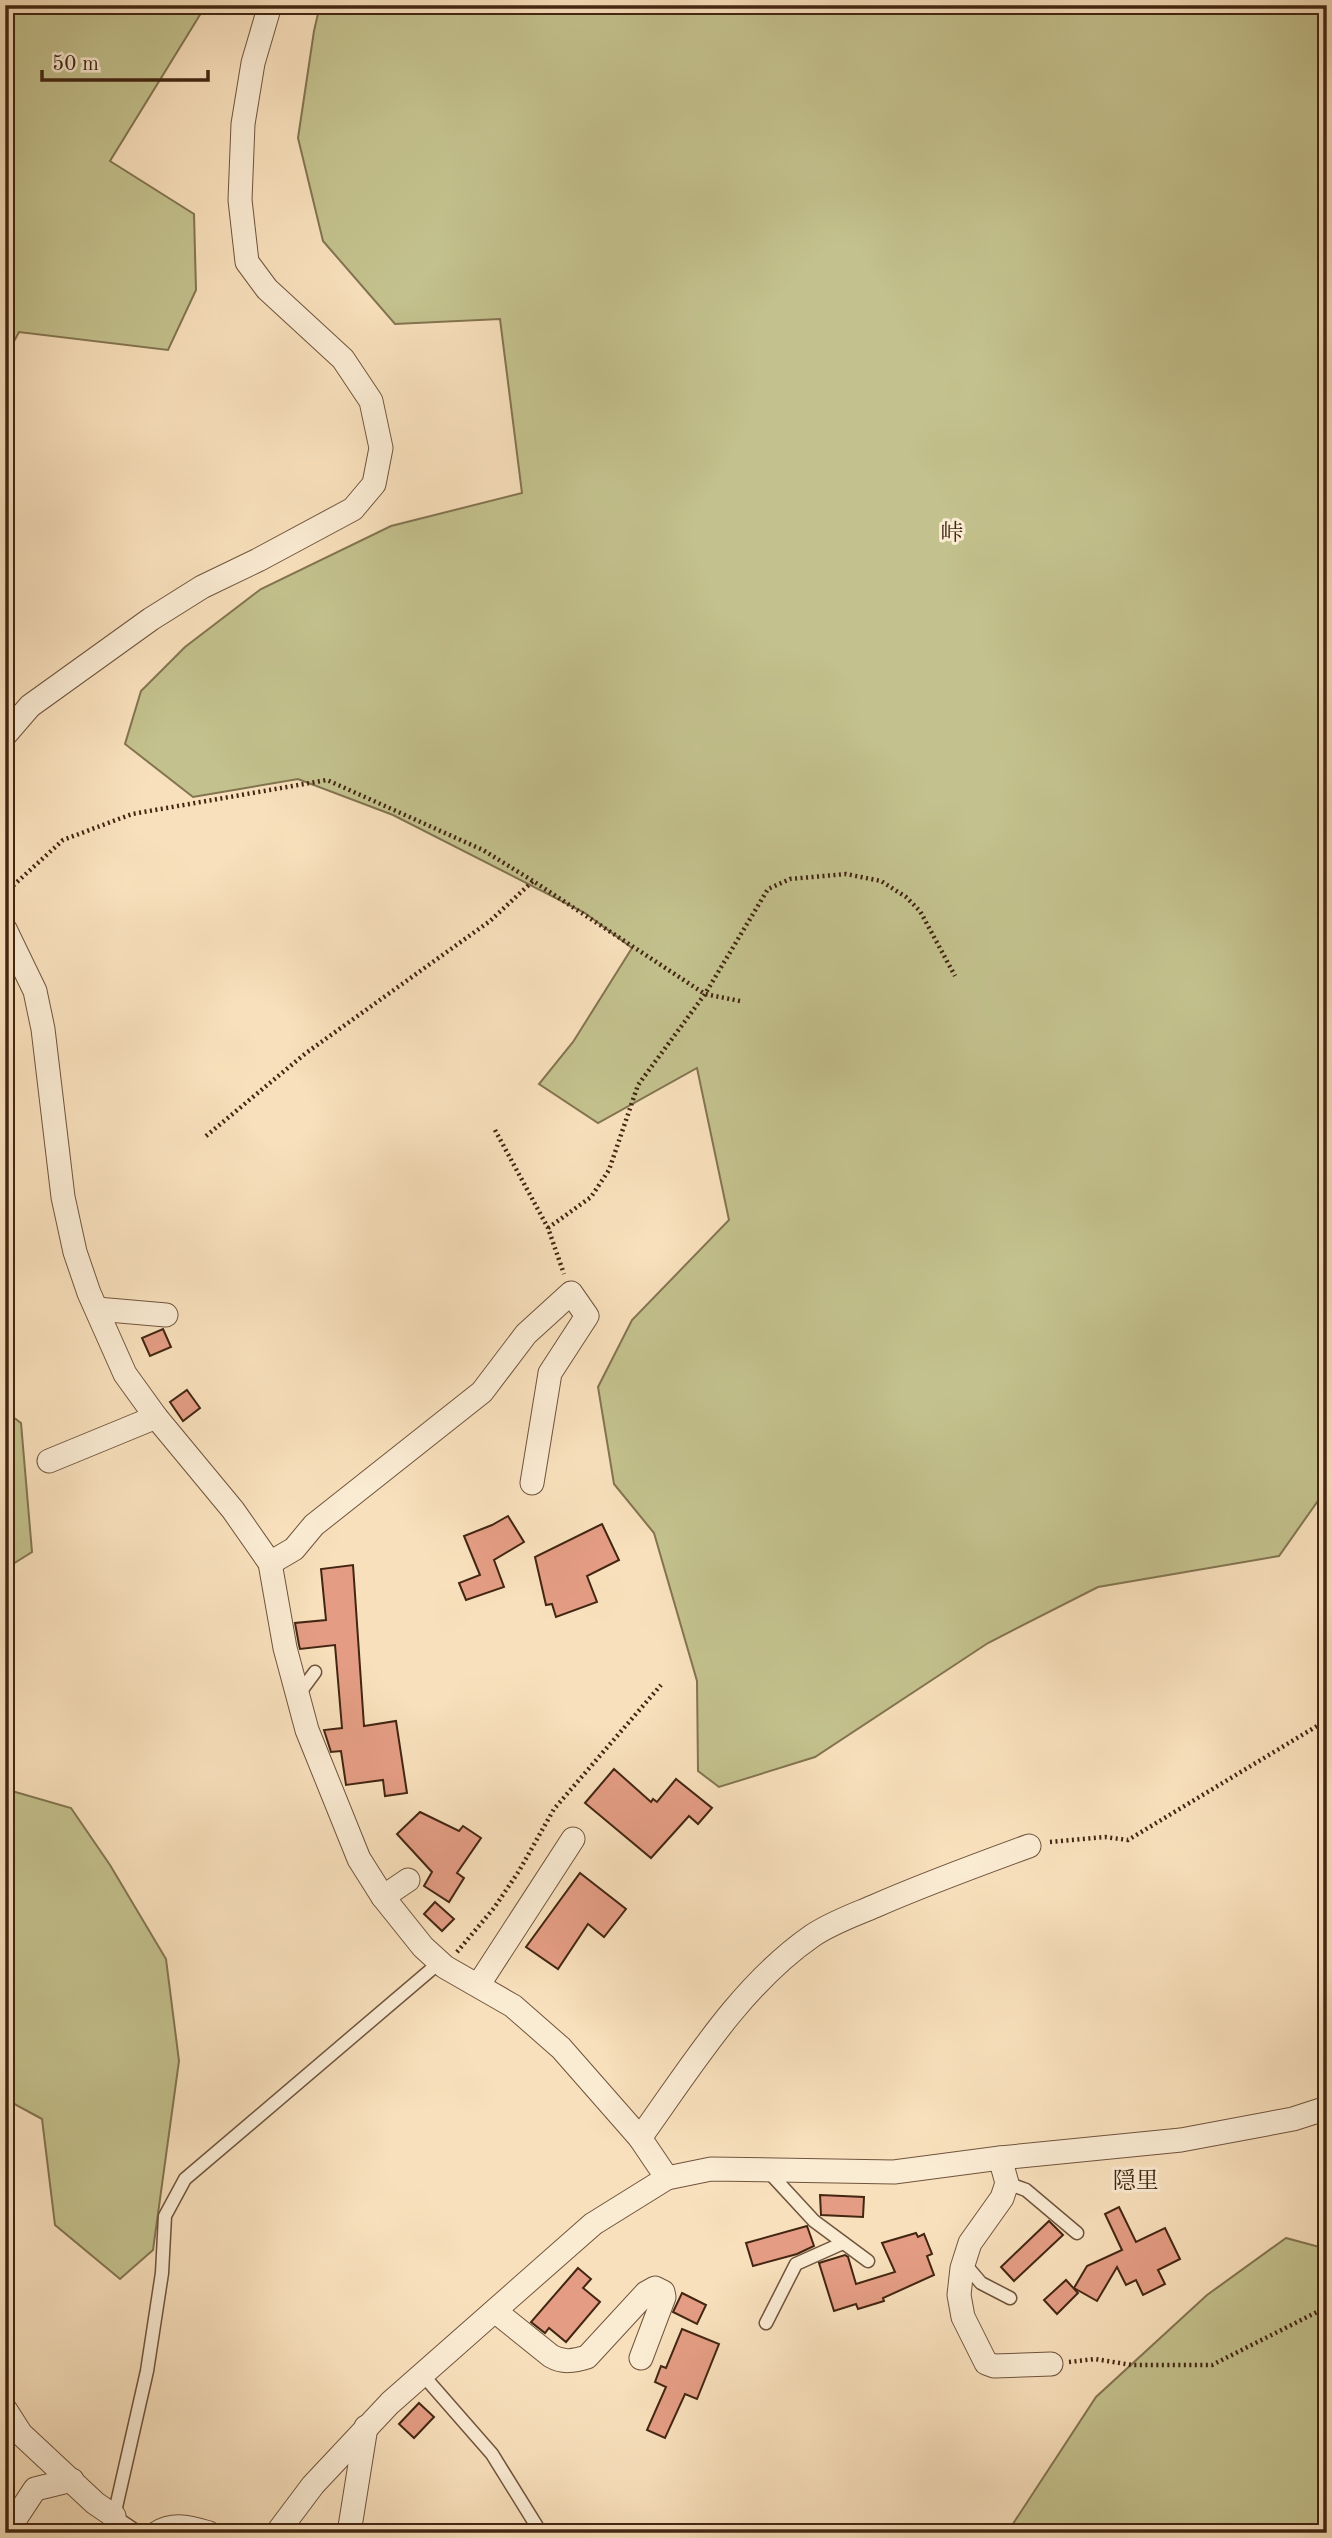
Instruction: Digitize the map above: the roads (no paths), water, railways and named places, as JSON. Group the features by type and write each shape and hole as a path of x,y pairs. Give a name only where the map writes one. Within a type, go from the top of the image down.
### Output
{"street":[{"path":"5,734 30,706 151,619 202,587 353,509 374,484 382,448 370,401 343,359 267,289 247,262 240,200 243,124 253,63 270,5"},
{"path":"5,929 35,991 43,1029 63,1197 75,1252 125,1374 156,1417 233,1510 270,1563 285,1647 307,1731 359,1859 383,1897 423,1947 443,1964 513,2006 561,2048 640,2137 667,2178"},
{"path":"270,1563 294,1549 314,1525 482,1392 526,1334 571,1293 587,1316 550,1373 532,1483"},
{"path":"97,1309 166,1315"},
{"path":"49,1461 156,1417"},
{"path":"479,1984 573,1839"},
{"path":"640,2137 754,1985 811,1936 829,1925 908,1891 1029,1846"},
{"path":"383,1897 408,1880"},
{"path":"277,2533 313,2485 366,2427 422,2374 593,2224 667,2178 711,2169 894,2172 1000,2158 1181,2140 1293,2119 1327,2108"},
{"path":"1000,2158 1007,2183 1003,2198 971,2243 963,2263 959,2295 963,2317 986,2364 1051,2364"},
{"path":"495,2311 551,2356 560,2361 577,2360 587,2357 646,2293 655,2288 660,2289 664,2297 641,2358"},
{"path":"5,2409 21,2434 95,2503 114,2516"},
{"path":"349,2533 366,2427"},
{"path":"6,2533 35,2489 72,2480"},
{"path":"157,2533 163,2529 187,2526 209,2533"}],"lane":[{"path":"298,1695 316,1672"},
{"path":"139,2533 114,2516 147,2371 162,2273 165,2216 172,2200 186,2179 443,1964"},
{"path":"767,2169 814,2221 868,2261"},
{"path":"1007,2183 1026,2190 1077,2233"},
{"path":"766,2323 796,2264 843,2243"},
{"path":"963,2263 981,2283 1010,2298"},
{"path":"422,2374 492,2454 541,2533"}],"district":[{"name":"峠","path":"952,532"},
{"name":"隠里","path":"1136,2180"}]}
